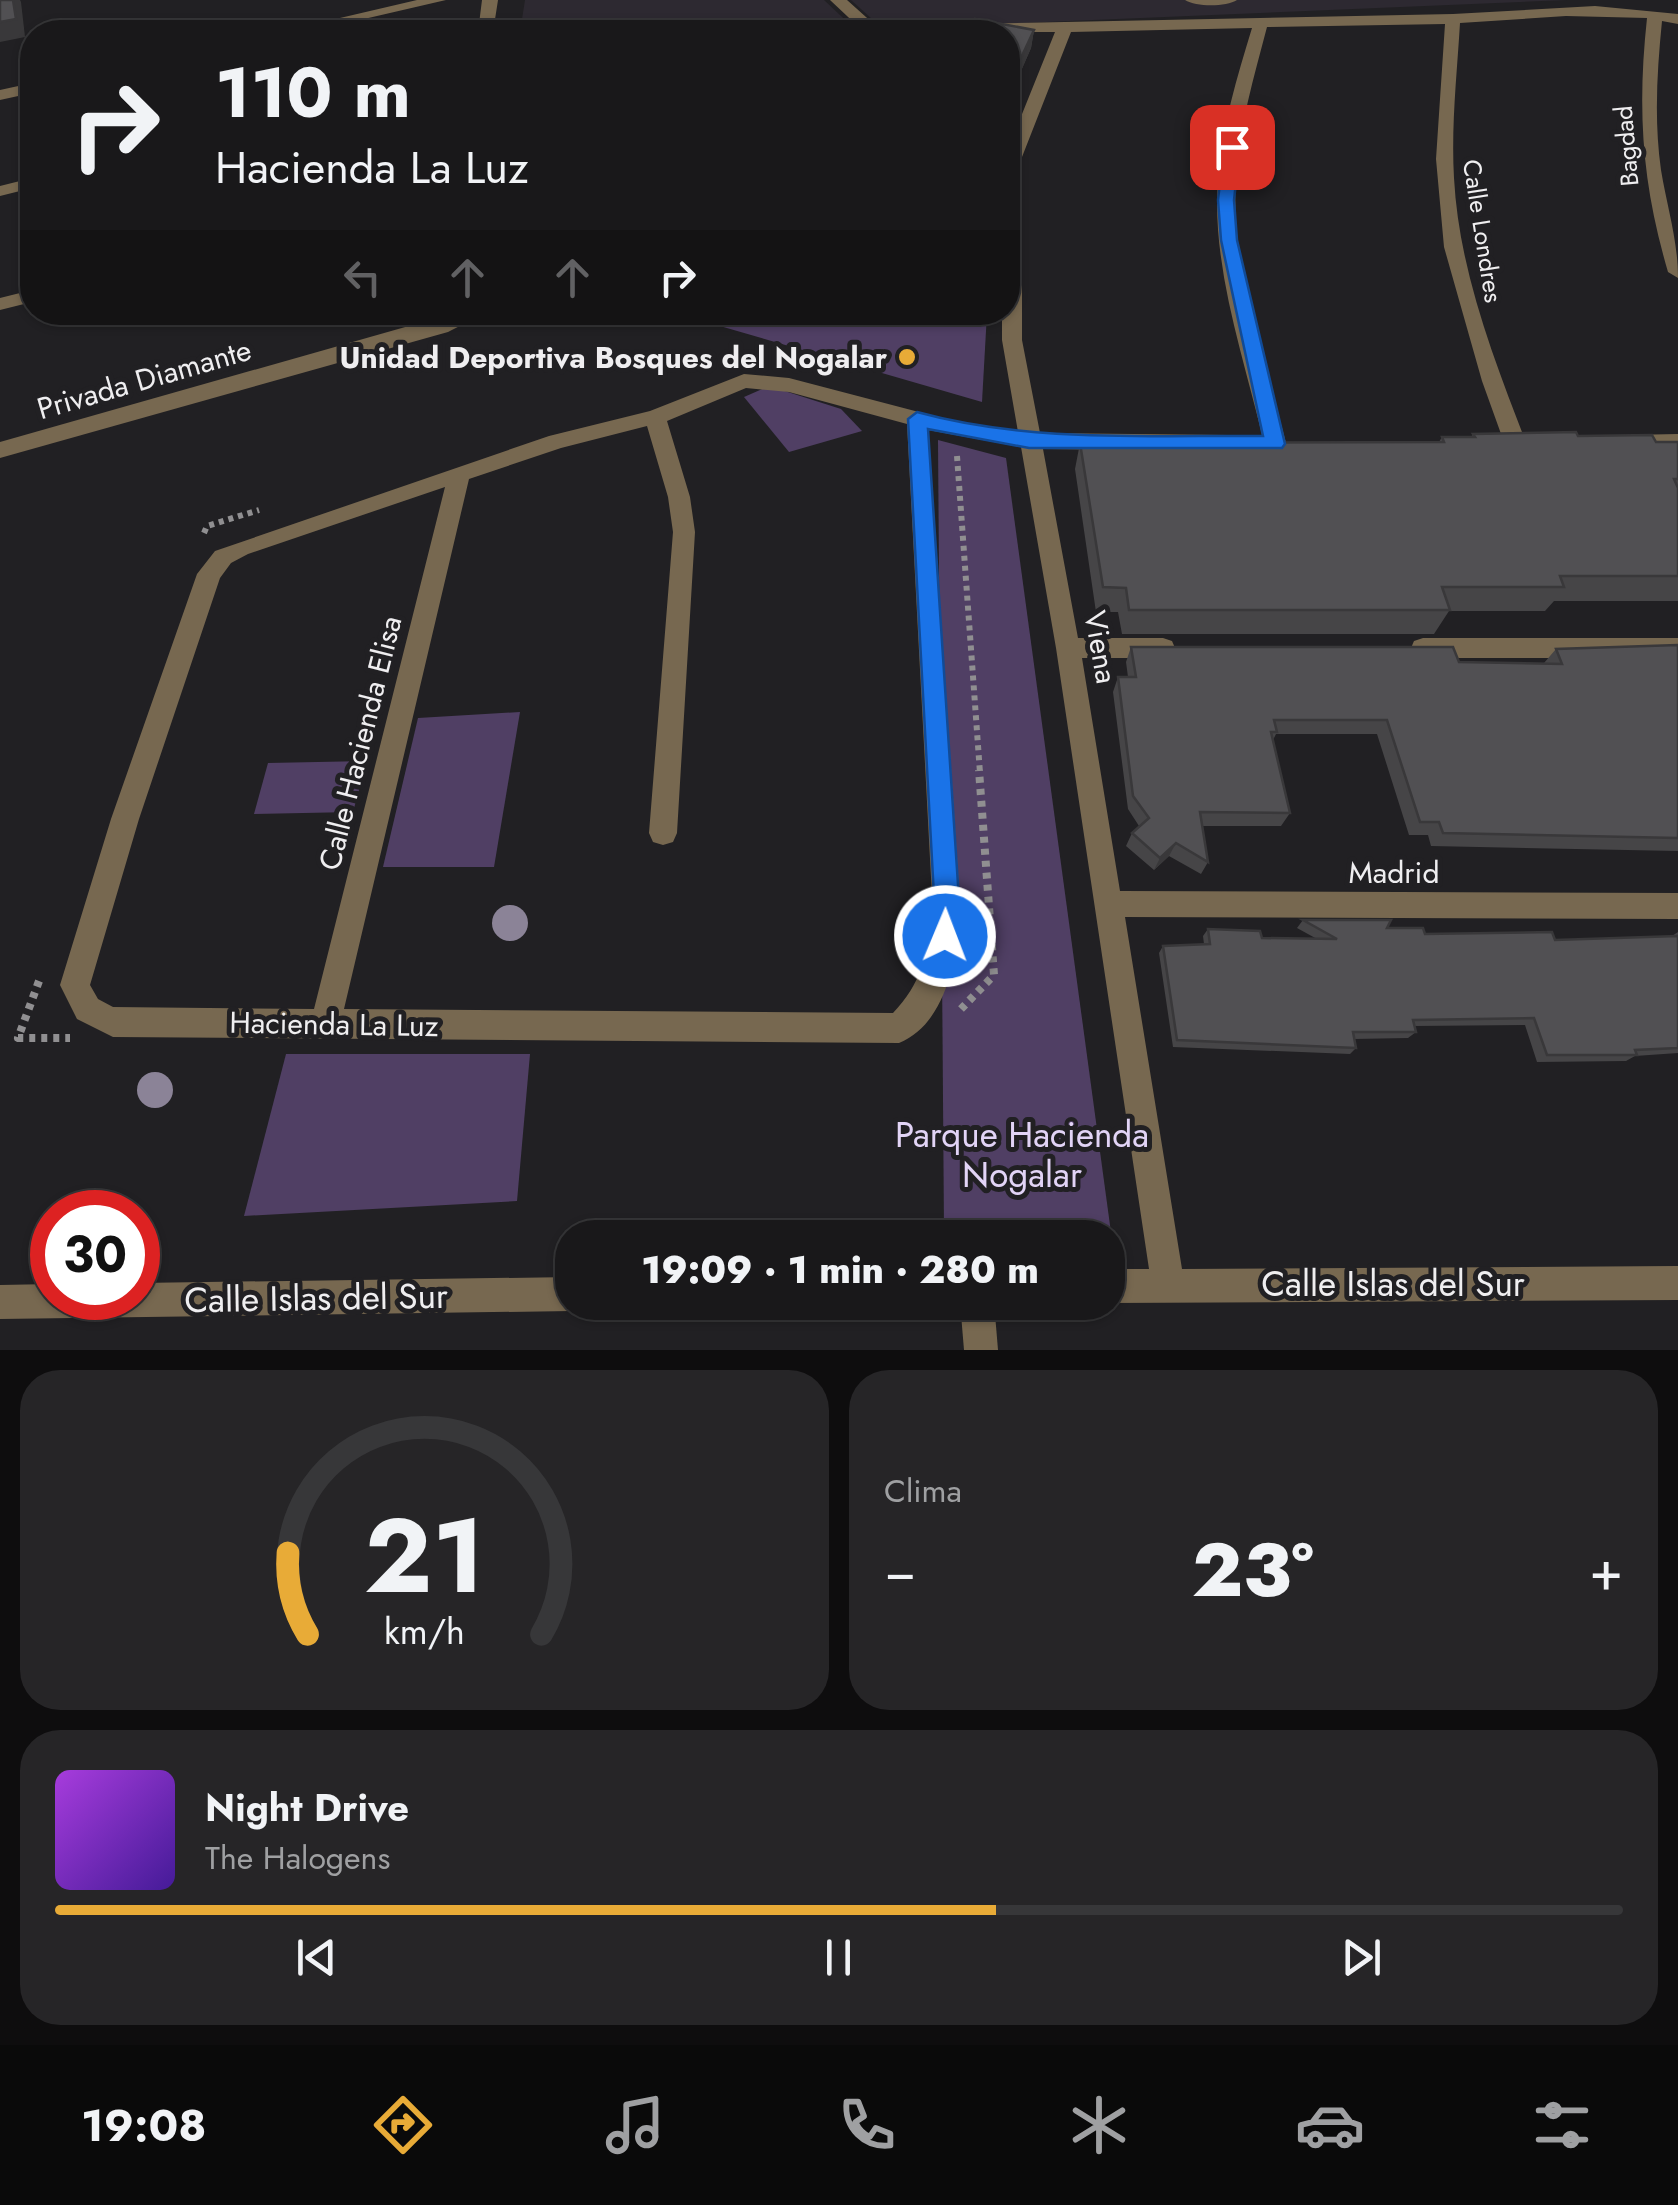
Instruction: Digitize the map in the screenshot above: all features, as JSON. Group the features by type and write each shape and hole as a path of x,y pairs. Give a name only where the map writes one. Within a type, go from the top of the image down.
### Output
{"street":[{"path":"344,20 438,0"},
{"path":"838,0 860,20"},
{"path":"1020,28 1453,19 1544,12 1655,14 1678,19"},
{"name":"Bagdad","path":"1655,14 1647,86 1651,176 1678,272"},
{"name":"Calle Londres","path":"1453,19 1445,136 1446,184 1454,242 1482,355 1516,445"},
{"name":"Hacienda La Luz","path":"917,419 948,915 935,985 919,1009 899,1028 113,1022 91,1014 78,1001 75,984 125,819 209,574 223,558 263,538 557,442 655,416 724,387 765,380 917,419 957,430 1029,441 1284,444 1229,240 1226,200 1243,87 1262,22"},
{"name":"Viena","path":"1020,131 1065,27"},
{"name":"Privada Diamante","path":"0,450 446,325"},
{"name":"Viena","path":"1012,325 1110,904 1168,1284"},
{"path":"655,416 679,498 684,532 663,833"},
{"path":"1606,443 1669,448"},
{"name":"Calle Hacienda Elisa","path":"325,1025 459,476"},
{"path":"1068,648 1186,648"},
{"path":"1403,648 1678,648"},
{"name":"Madrid","path":"1110,904 1678,906"},
{"name":"Calle Islas del Sur","path":"1125,1285 1678,1283"},
{"name":"Calle Islas del Sur","path":"0,1302 555,1294"},
{"path":"978,1320 980,1350"}],"lane":[{"path":"1192,0 1230,0"}],"shaded area":[{"path":"525,0 824,0 845,20 522,20"},
{"path":"851,0 1567,0 1020,23 1020,20 873,20"}],"green space":[{"name":"Unidad Deportiva Bosques del Nogalar","path":"716,325 986,325 982,402"},
{"path":"769,386 841,409 862,431 789,452 744,397"},
{"name":"Parque Hacienda Nogalar","path":"938,440 1006,458 1109,1220 944,1220"},
{"path":"520,712 494,867 383,867 418,718"},
{"path":"367,761 353,812 254,814 268,763"},
{"path":"286,1054 530,1054 517,1201 244,1216"}],"building":[{"path":"0,0 13,0 16,19 0,22"},
{"path":"1020,27 1034,30 1020,60"},
{"path":"1576,432 1578,436 1652,435 1656,442 1678,442 1678,479 1674,479 1678,488 1678,576 1560,576 1564,587 1442,587 1450,610 1129,610 1126,588 1103,587 1080,443 1444,442 1442,437 1475,437 1473,434"},
{"path":"1678,645 1678,838 1443,833 1439,822 1420,822 1387,720 1274,720 1277,732 1271,732 1290,813 1200,812 1208,862 1176,843 1160,858 1132,833 1149,818 1133,796 1118,677 1136,677 1131,647 1453,647 1459,662 1562,664 1556,649"},
{"path":"1303,920 1391,920 1387,928 1423,928 1425,934 1552,932 1555,940 1678,936 1678,1048 1635,1050 1637,1055 1547,1055 1534,1018 1413,1020 1416,1032 1353,1032 1356,1048 1177,1040 1163,946 1210,944 1208,929 1260,931 1262,938 1337,939"}],"place":[{"name":"Unidad Deportiva Bosques del Nogalar","path":"907,357"}],"route":[{"path":"945,936 948,915 917,419 957,430 1029,441 1275,444 1229,240 1226,200 1232,147"}]}
